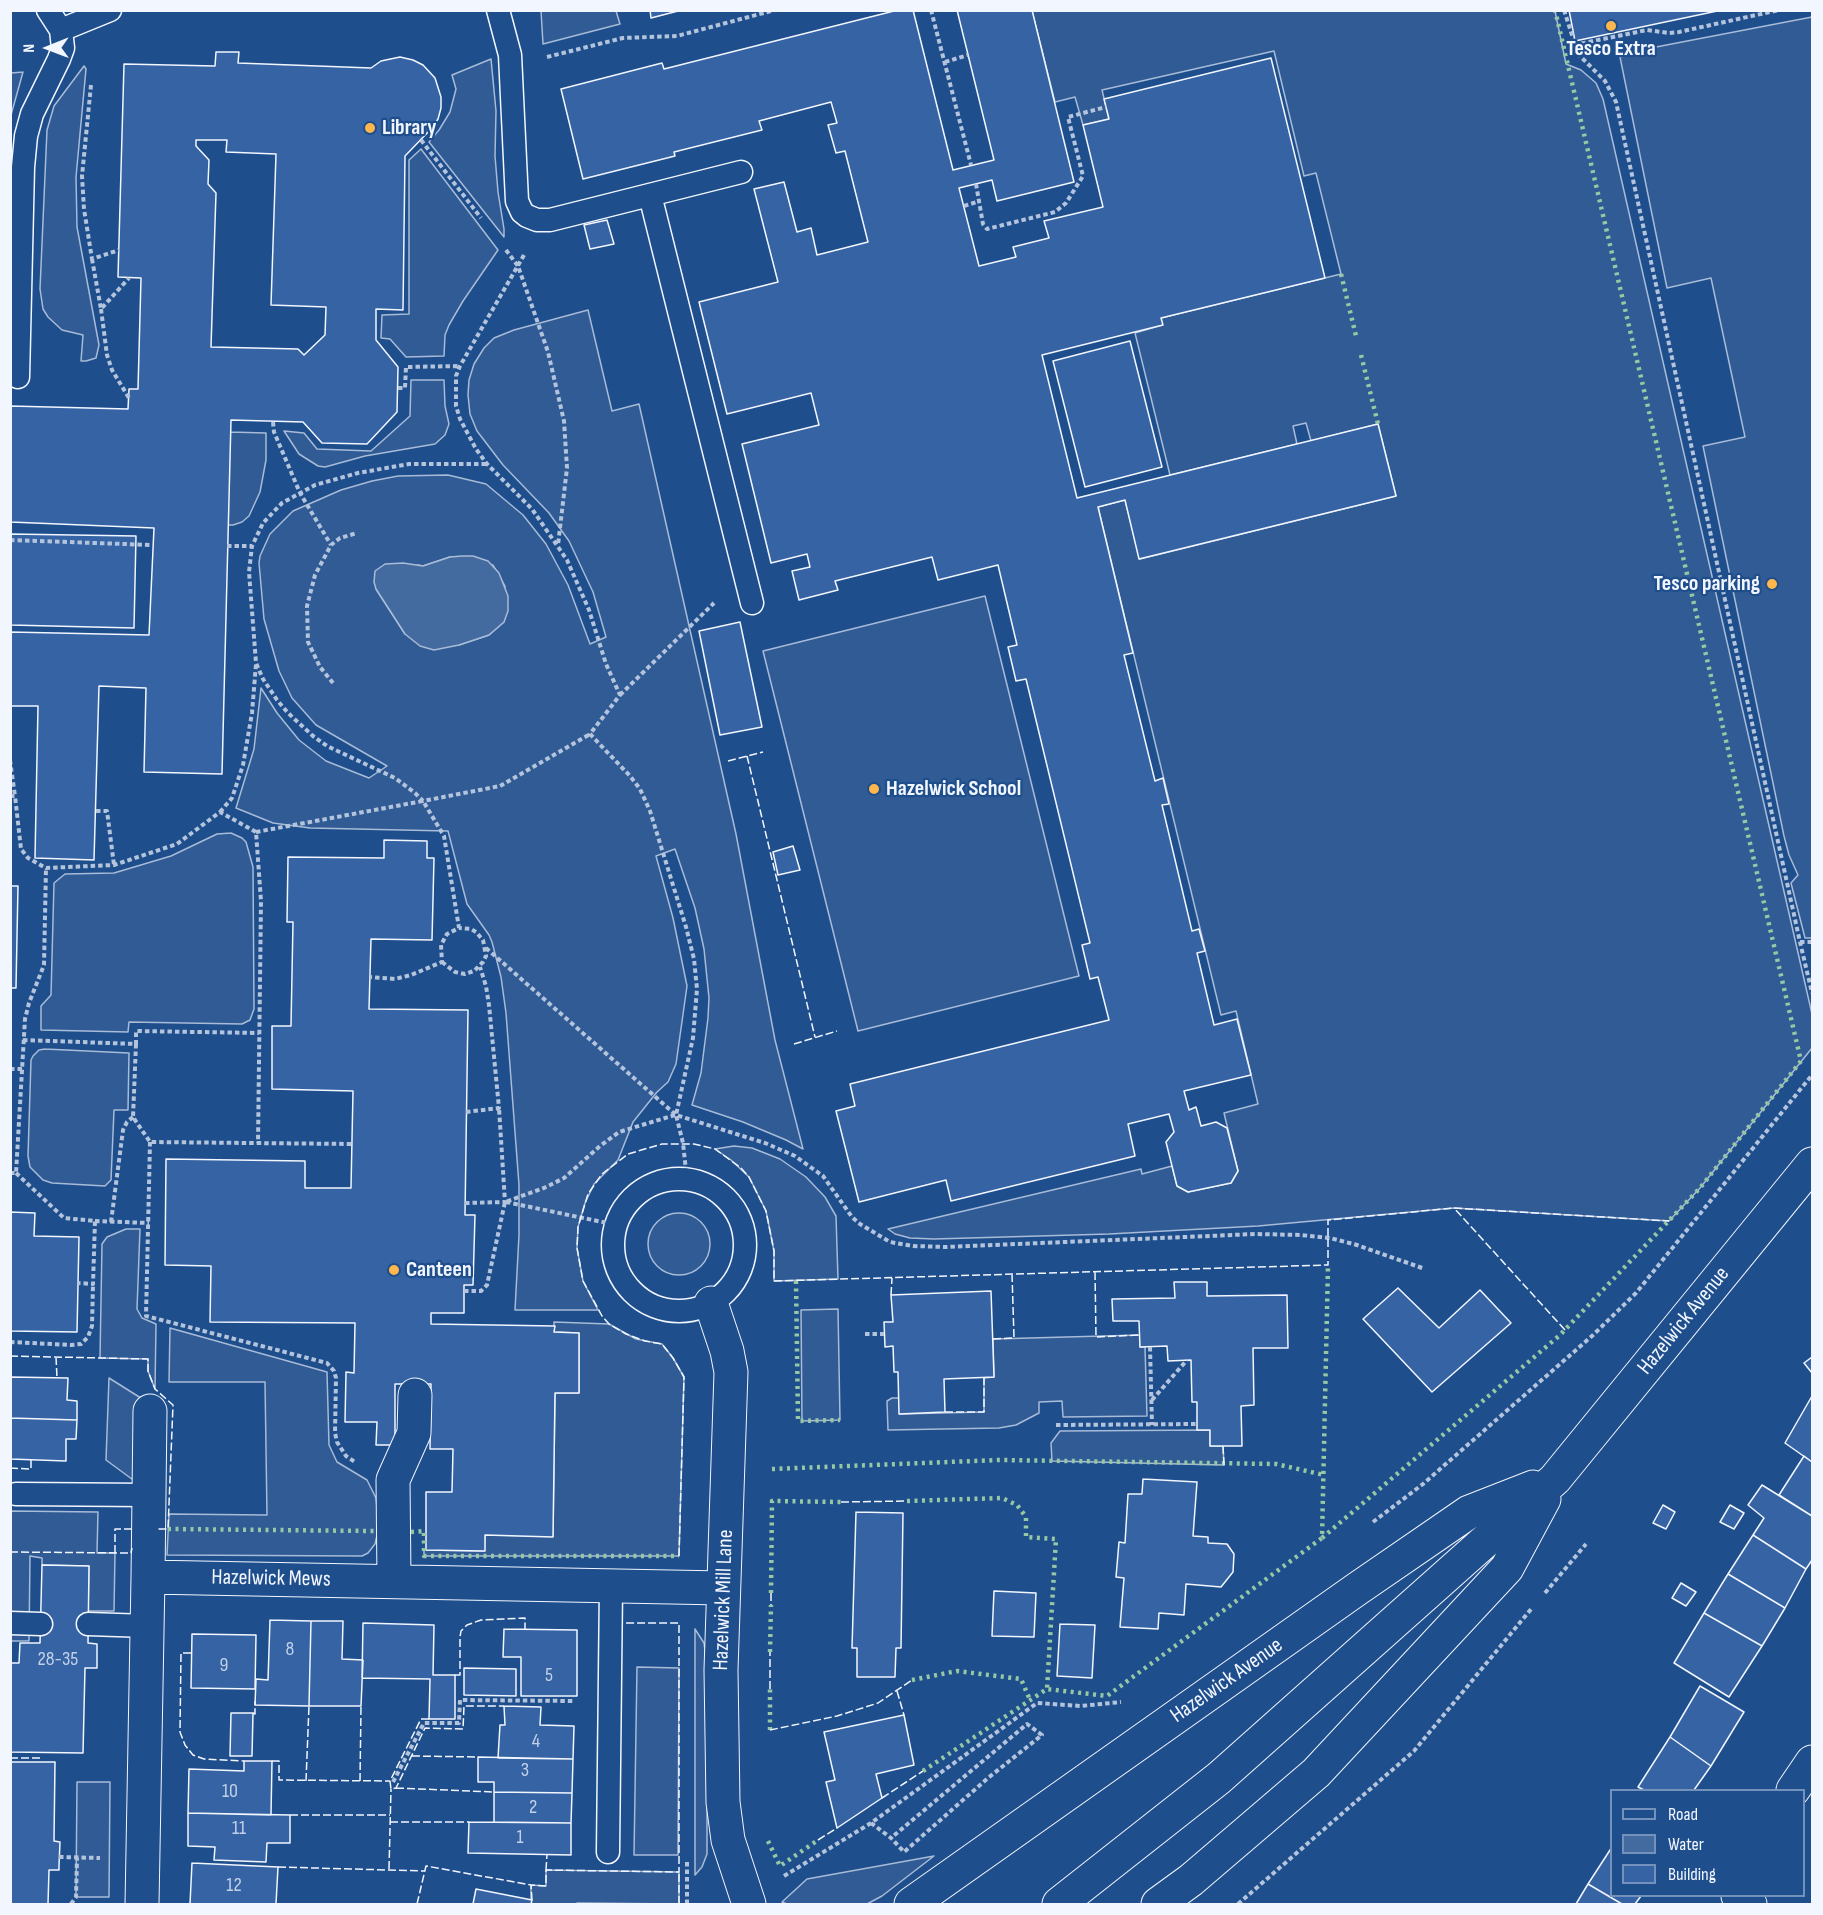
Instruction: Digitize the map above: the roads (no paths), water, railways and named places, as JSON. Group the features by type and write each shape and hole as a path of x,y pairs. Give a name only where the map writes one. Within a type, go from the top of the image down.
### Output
{"street":[{"name":"Hazelwick Avenue","path":"1059,1905 1219,1778 1555,1479 1812,1164"},
{"name":"Hazelwick Mill Lane","path":"711,1302 727,1351 731,1372 721,1670 724,1816 728,1840 750,1902"},
{"path":"394,1580 393,1480 414,1432 415,1395"},
{"path":"142,1905 150,1411"},
{"name":"Hazelwick Avenue","path":"911,1905 1469,1512 1555,1479"},
{"name":"Hazelwick Avenue","path":"1158,1905 1316,1773 1507,1568 1555,1479"},
{"name":"Hazelwick Mews","path":"148,1577 723,1588"},
{"path":"1794,1789 1812,1762"}],"lane":[{"path":"18,377 24,152 32,114 60,59 63,38 62,30 48,10"},
{"path":"498,10 507,39 511,66 517,201 522,212 537,220 550,220 741,172"},
{"path":"62,30 103,13"},
{"path":"650,195 749,595"},
{"path":"687,1180 706,1185 724,1196 739,1219 745,1245 742,1266 732,1284 711,1302 692,1310 670,1310 650,1304 632,1291 623,1280 615,1260 614,1239 617,1225 626,1207 639,1192 657,1183 687,1180"},
{"path":"16,1494 149,1495"},
{"path":"608,1852 611,1586"},
{"path":"10,1623 41,1624"},
{"path":"88,1624 147,1626"}],"water":[{"path":"473,556 488,561 499,573 508,596 508,611 504,622 489,635 459,645 434,650 420,646 405,634 376,589 375,571 385,564 403,563 423,566 450,557"}],"place":[{"name":"Tesco Extra","path":"1611,26"},
{"name":"Library","path":"370,128"},
{"name":"Tesco parking","path":"1772,584"},
{"name":"Hazelwick School","path":"874,789"},
{"name":"Canteen","path":"394,1270"}]}
